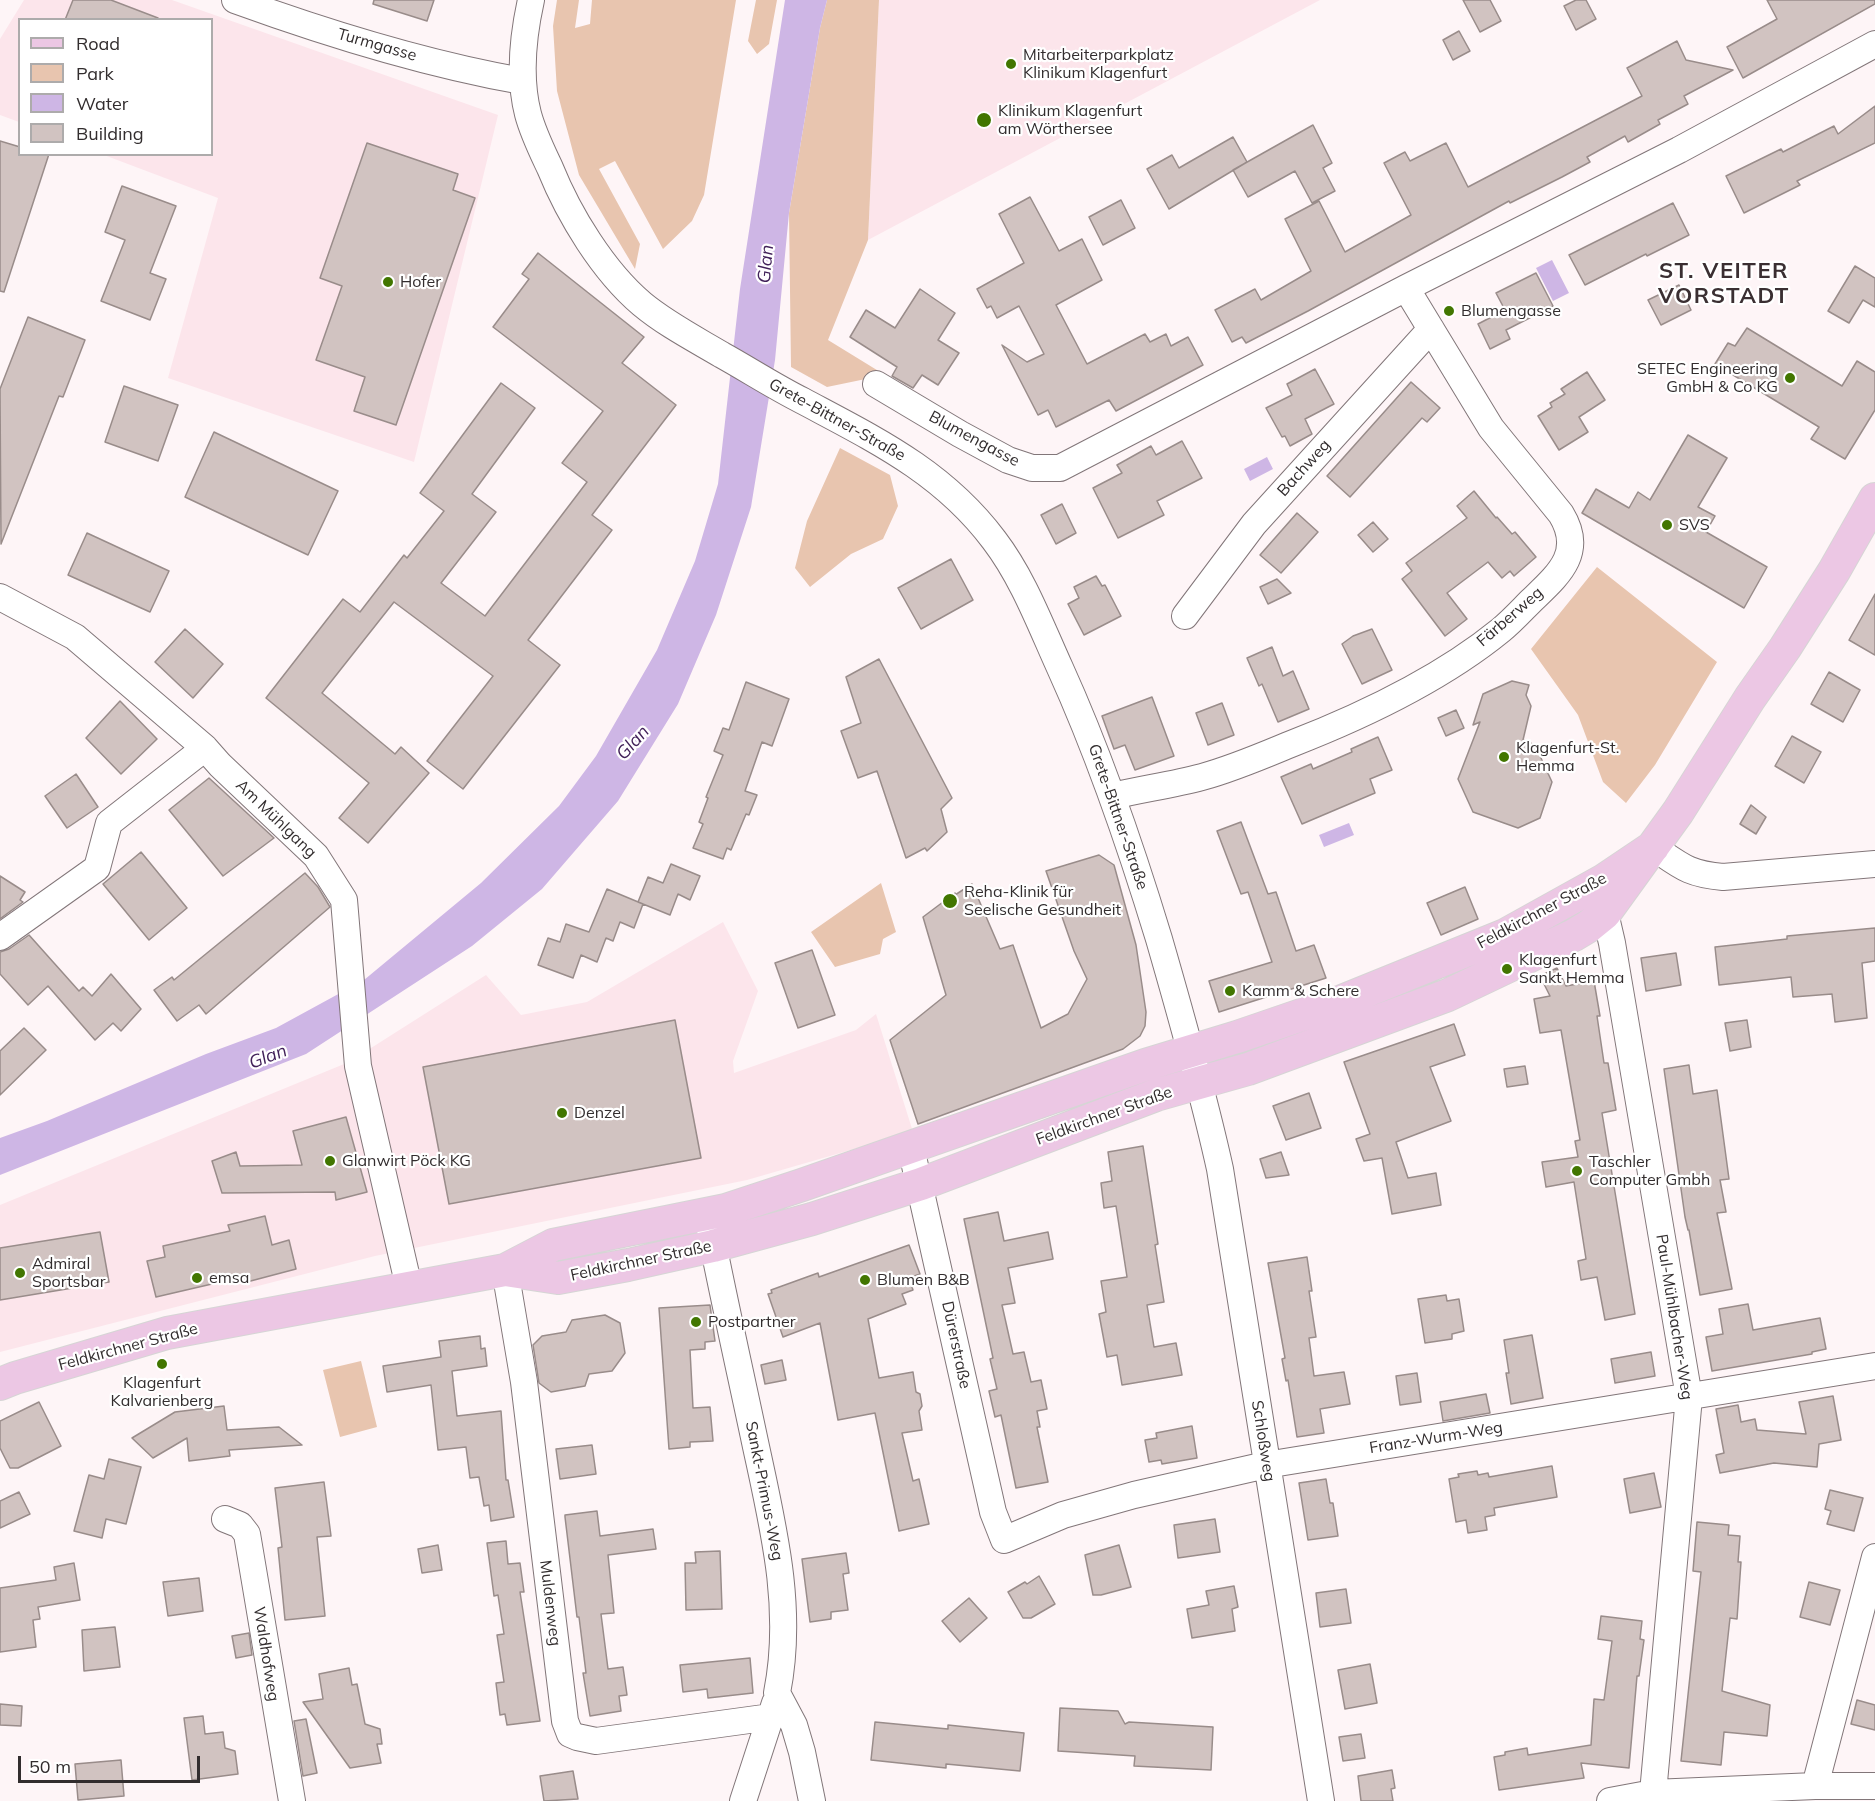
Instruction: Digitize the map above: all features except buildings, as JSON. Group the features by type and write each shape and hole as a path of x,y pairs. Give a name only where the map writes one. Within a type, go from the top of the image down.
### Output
{"main road":[{"name":"Feldkirchner Straße","path":"505,1270 558,1278 713,1246 813,1219 921,1184 1156,1095 1239,1072 1448,995 1574,935 1605,912 1678,812 1834,571 1875,499"},
{"name":"Feldkirchner Straße","path":"0,1384 167,1333 505,1270 553,1245 707,1214 794,1188 1145,1065 1191,1052 1342,1001 1505,935 1604,880 1653,847"}],"street":[{"name":"Turmgasse","path":"235,0 297,23 434,61 522,81"},
{"name":"Grete-Bittner-Straße","path":"531,0 522,81 529,118 561,194 605,265 642,304 685,334 914,462 945,487 992,538 1012,566 1082,715 1113,796 1143,886 1199,1083"},
{"name":"Blumengasse","path":"876,384 1008,460 1032,468 1060,468 1406,288 1679,150 1875,44"},
{"name":"Färberweg","path":"1113,796 1224,770 1325,731 1395,697 1461,659 1502,629 1557,575 1567,560 1572,544 1569,527 1491,428 1406,288"},
{"name":"Bachweg","path":"1185,616 1254,524 1431,328"},
{"name":"Am Mühlgang","path":"0,597 75,637 205,748 316,856 344,900 357,1066 409,1287"},
{"path":"0,937 97,868 109,823 205,748"},
{"path":"1653,847 1688,871 1723,877 1875,864"},
{"name":"Paul-Mühlbacher-Weg","path":"1604,880 1605,912 1689,1396 1654,1797"},
{"name":"Schloßweg","path":"1199,1083 1220,1169 1321,1801"},
{"name":"Dürerstraße","path":"911,1148 921,1184 993,1512 1004,1540"},
{"name":"Sankt-Primus-Weg","path":"707,1214 778,1548 784,1630 782,1666 774,1705"},
{"name":"Muldenweg","path":"505,1270 524,1382 565,1721 570,1734 596,1741 774,1705"},
{"name":"Franz-Wurm-Weg","path":"1004,1540 1063,1515 1134,1495 1266,1466 1875,1366"},
{"name":"Waldhofweg","path":"225,1519 240,1525 247,1534 292,1801"},
{"path":"1815,1786 1875,1557"},
{"path":"743,1801 774,1705 794,1725 812,1801"},
{"path":"1610,1801 1815,1786 1875,1786"}],"shaded area":[{"path":"24,0 172,0 498,115 414,462 168,378 218,198 107,156 213,156 213,18 18,18 18,122 0,115 0,39"},
{"name":"Klinikum Klagenfurt am Wörthersee","path":"879,0 1320,0 868,240"},
{"path":"723,922 758,991 733,1061 734,1073 856,1030 876,1014 913,1132 747,1180 375,1256 0,1352 0,1205 349,1062 486,975 521,1015 587,1002"}],"green space":[{"path":"557,0 579,0 575,28 590,24 592,0 736,0 704,195 692,221 663,249 615,161 599,169 640,244 635,269 579,175 557,91 553,26"},
{"path":"756,0 777,0 769,44 757,54 748,41"},
{"path":"827,0 879,0 868,240 828,340 885,375 827,387 791,367 789,213 820,28"},
{"path":"840,448 890,475 898,506 883,539 851,554 810,587 795,568 807,521"},
{"path":"1597,567 1717,662 1655,765 1626,803 1603,782 1578,715 1531,649"},
{"path":"881,883 896,932 883,939 880,954 835,967 811,932"},
{"path":"361,1361 377,1427 340,1437 323,1370"}],"water":[{"name":"Glan","path":"785,0 827,0 820,28 789,213 775,360 751,507 716,615 678,704 618,801 542,889 472,946 306,1054 0,1175 0,1138 276,1028 364,980 481,883 559,806 596,756 657,650 695,561 718,484 740,289"},
{"path":"1552,260 1569,293 1553,301 1536,268"},
{"path":"1267,457 1273,469 1250,481 1244,469"},
{"path":"1349,823 1354,835 1324,847 1319,835"}],"place":[{"name":"Mitarbeiterparkplatz Klinikum Klagenfurt","path":"1011,64"},
{"name":"Klinikum Klagenfurt am Wörthersee","path":"984,120"},
{"name":"Hofer","path":"388,282"},
{"name":"Blumengasse","path":"1449,311"},
{"name":"SETEC Engineering GmbH & Co KG","path":"1790,378"},
{"name":"SVS","path":"1667,525"},
{"name":"Klagenfurt-St. Hemma","path":"1504,757"},
{"name":"Reha-Klinik für Seelische Gesundheit","path":"950,901"},
{"name":"Klagenfurt Sankt Hemma","path":"1507,969"},
{"name":"Kamm & Schere","path":"1230,991"},
{"name":"Denzel","path":"562,1113"},
{"name":"Glanwirt Pöck KG","path":"330,1161"},
{"name":"Taschler Computer Gmbh","path":"1577,1171"},
{"name":"Admiral Sportsbar","path":"20,1273"},
{"name":"emsa","path":"197,1278"},
{"name":"Blumen B&B","path":"865,1280"},
{"name":"Postpartner","path":"696,1322"},
{"name":"Klagenfurt Kalvarienberg","path":"162,1364"}],"district":[{"name":"ST. VEITER VORSTADT","path":"1724,284"}]}
